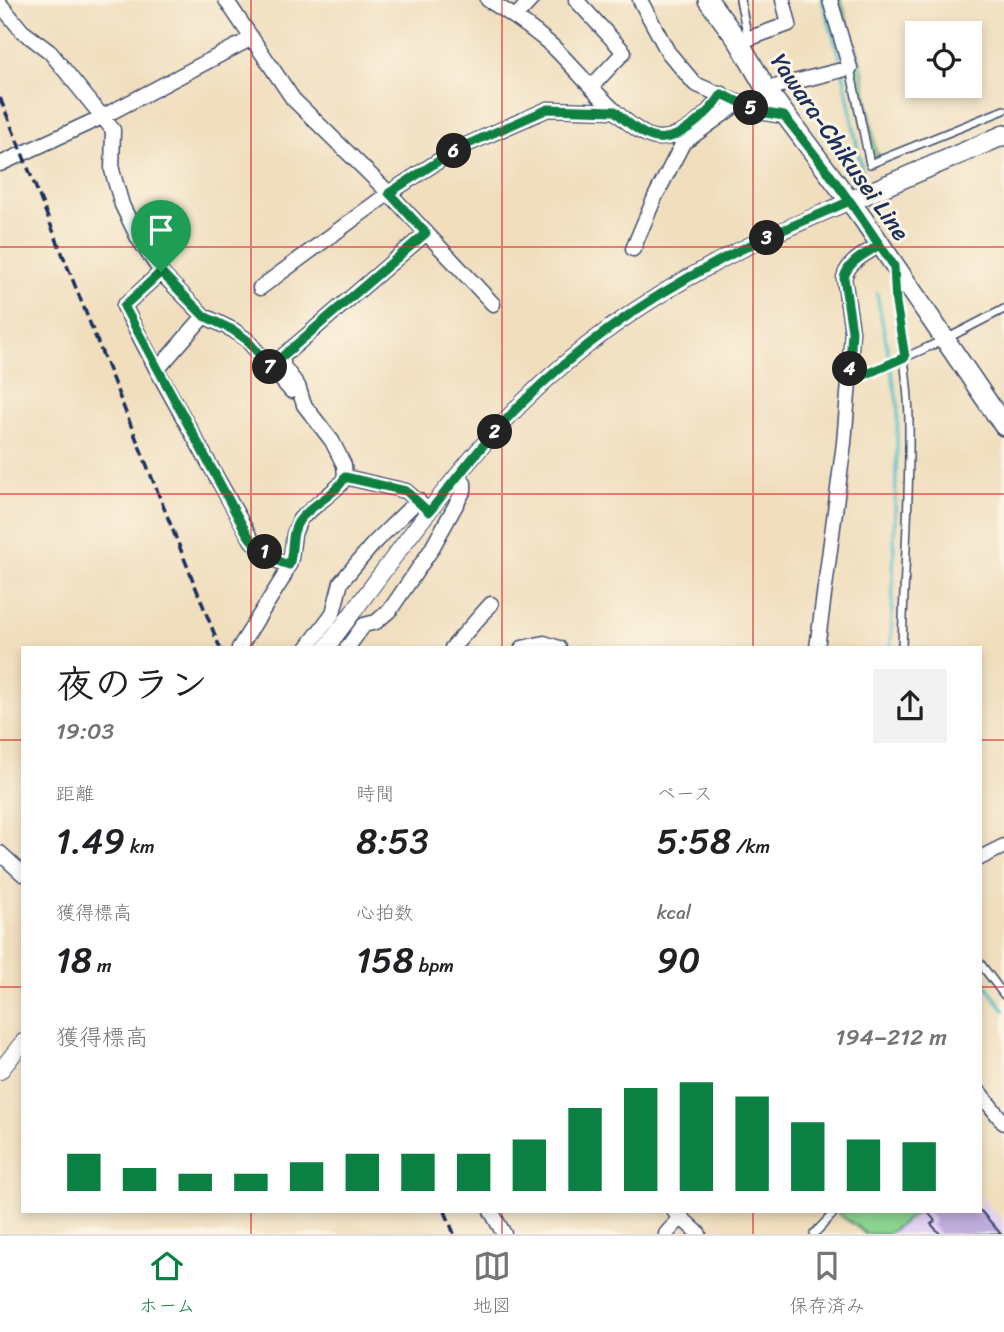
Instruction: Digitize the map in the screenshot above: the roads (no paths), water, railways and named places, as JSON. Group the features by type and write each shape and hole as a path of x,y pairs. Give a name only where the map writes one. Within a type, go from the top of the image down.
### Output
{"main road":[{"name":"Yawara-Chikusei Line","path":"708,0 743,40 765,89 850,201 1004,426"},
{"path":"850,201 1004,135"}],"street":[{"path":"226,0 293,99 389,193 493,304"},
{"path":"488,0 551,45 628,124 657,139 672,136 701,119 722,94"},
{"path":"515,17 531,0"},
{"path":"576,0 624,52 592,86"},
{"path":"640,0 668,52 684,72 702,87 760,112 784,116"},
{"path":"743,40 789,23 783,0"},
{"path":"765,89 850,68 831,0"},
{"path":"0,4 22,31 50,52 113,130 112,170 122,205 138,238 161,272 204,316 247,340 332,441 344,465 345,477 340,485 300,519 293,534 289,565 283,578 240,646"},
{"path":"0,164 102,117 252,38"},
{"path":"633,248 683,143 740,102"},
{"path":"260,288 389,193 457,149 548,109 615,111"},
{"path":"308,646 333,613 341,582 374,542 458,476 523,403 559,369 627,317 716,262 850,201"},
{"path":"270,367 426,233"},
{"path":"817,646 844,443 849,382 852,331 844,278 846,270 853,262 879,245"},
{"path":"161,272 124,306 252,541 275,560 289,565"},
{"path":"157,370 204,316"},
{"path":"283,356 283,366 298,386 304,405"},
{"path":"348,646 364,625 376,622 390,610 431,550 464,489 464,483 458,476"},
{"path":"345,477 406,491 423,506"},
{"path":"328,646 362,601 423,506"},
{"path":"454,646 491,604"},
{"path":"528,646 536,643 550,646"},
{"path":"982,857 1004,846"},
{"path":"0,853 21,872"},
{"path":"0,1071 21,1045"},
{"path":"982,1096 1004,1123"},
{"path":"492,1213 504,1234"},
{"path":"666,1234 678,1214 699,1234"}],"lane":[{"path":"740,0 743,40"},
{"path":"850,68 870,164 1004,110"},
{"path":"894,266 896,303 905,357 909,421 902,646"},
{"path":"849,382 944,340 1004,309"},
{"path":"982,966 1004,996"},
{"path":"814,1234 831,1213"}],"waterway":[{"path":"822,0 840,58"},
{"path":"843,72 862,171"},
{"path":"877,294 898,406 891,646"},
{"path":"982,980 1004,1010"}],"railway":[{"path":"0,98 219,646"},
{"path":"446,1213 454,1234"}]}
